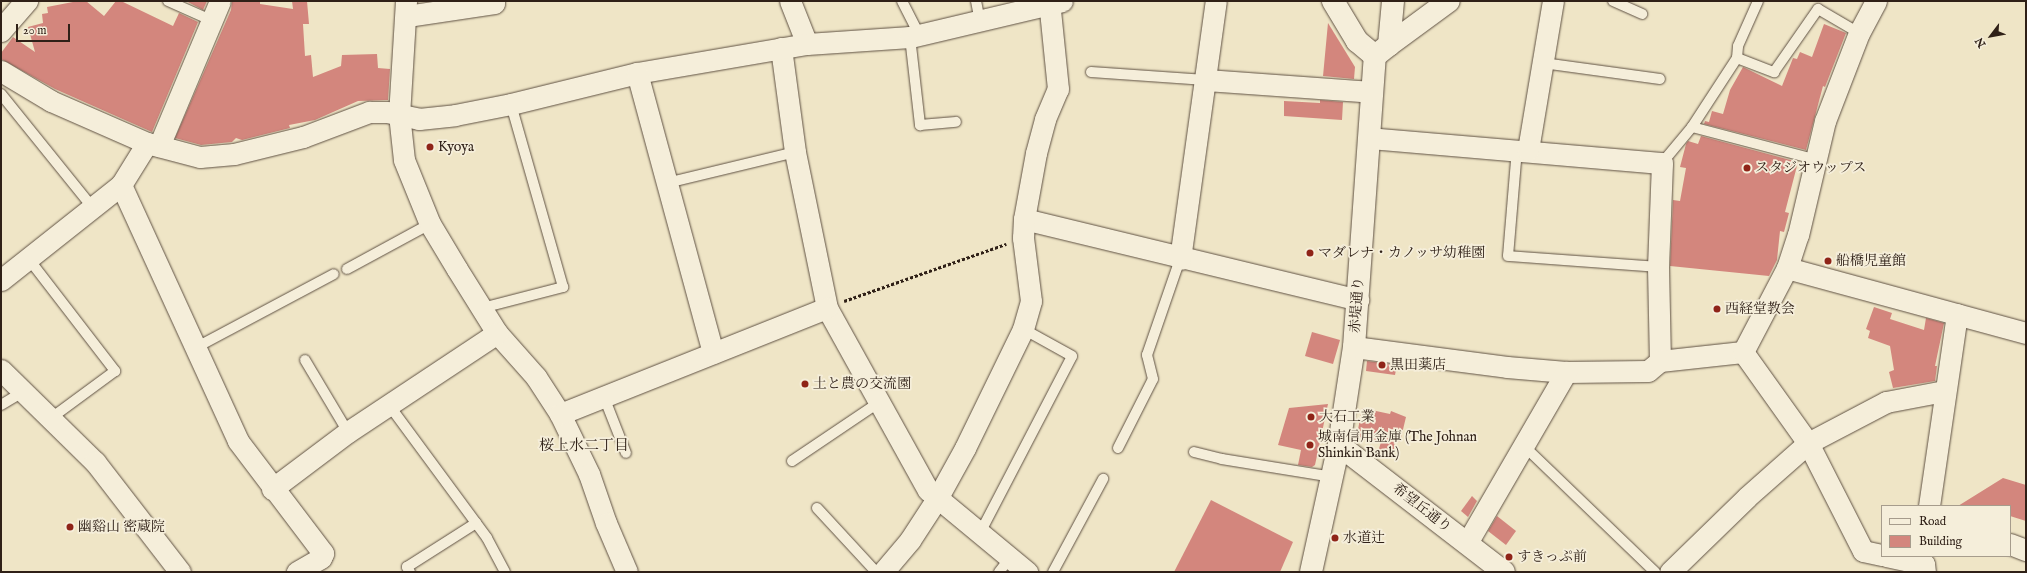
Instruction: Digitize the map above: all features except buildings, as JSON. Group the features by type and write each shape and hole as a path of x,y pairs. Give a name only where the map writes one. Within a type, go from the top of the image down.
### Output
{"main road":[{"path":"1,31 27,1"},
{"path":"1333,1 1357,40 1382,51 1449,1"},
{"name":"赤堤通り","path":"1311,572 1339,446 1354,347 1372,92 1393,1"},
{"name":"希望丘通り","path":"1339,446 1504,572"}],"street":[{"path":"1,280 121,185 153,145 213,21 220,1"},
{"path":"494,1 494,3 406,9 399,114 404,160 430,224 497,333 536,377 560,414 589,474 606,524 627,572"},
{"path":"790,1 808,44"},
{"path":"1180,259 1216,1"},
{"path":"1523,149 1543,63 1553,1"},
{"path":"1743,352 1787,268 1810,190 1814,159 1825,121 1859,32 1876,1"},
{"path":"1,71 51,101 153,145 200,157 234,154 303,137 368,112 399,114 419,119 511,104 637,73 781,48 808,44 914,36 980,22 1054,2 1058,89 1041,133 1024,229 1031,301 1023,329 965,448 938,497 910,540 883,572"},
{"path":"781,48 795,152 826,308 928,490 980,533 1004,565 1027,572"},
{"path":"637,73 713,353"},
{"path":"1206,80 1372,92"},
{"path":"1369,138 1523,149 1662,163 1658,267 1660,361"},
{"path":"121,185 238,441 272,489 323,553 321,558 297,572"},
{"path":"1024,229 1180,259 1358,300"},
{"path":"1787,268 2026,333"},
{"path":"560,414 826,308"},
{"path":"1929,505 1944,391 1957,314"},
{"path":"272,489 348,432 497,333"},
{"path":"1354,347 1506,367 1566,372 1648,371 1660,361 1743,352"},
{"path":"1743,352 1808,443 1863,551 1881,555"},
{"path":"1,370 95,462 180,572"},
{"path":"1467,543 1566,372"},
{"path":"1670,572 1747,497 1808,443 1886,402 1944,391"},
{"path":"2011,544 2026,550"},
{"path":"1891,557 1924,564 1926,572"}],"lane":[{"path":"168,1 213,21"},
{"path":"902,1 914,36 920,125 956,122"},
{"path":"976,1 980,22"},
{"path":"1613,1 1642,14"},
{"path":"1662,163 1692,126 1737,58 1738,46 1758,1"},
{"path":"1737,58 1774,72 1818,9 1859,32"},
{"path":"1543,63 1660,79"},
{"path":"1091,72 1206,80"},
{"path":"1,94 93,208"},
{"path":"482,308 563,287 511,104"},
{"path":"1692,126 1814,159"},
{"path":"1523,149 1508,256 1658,267"},
{"path":"667,183 795,152"},
{"path":"347,269 430,224"},
{"path":"28,258 115,371 50,419"},
{"path":"1118,448 1153,379 1147,355 1180,259"},
{"path":"195,348 334,274"},
{"path":"980,533 1072,356 1023,329"},
{"path":"305,360 348,432"},
{"path":"1,405 23,392"},
{"path":"604,397 626,453"},
{"path":"792,461 878,403"},
{"path":"389,406 476,523 506,572"},
{"path":"1524,446 1655,572"},
{"path":"1194,452 1222,459 1333,477"},
{"path":"1053,572 1103,479"},
{"path":"817,508 876,572"},
{"path":"410,572 407,567 476,523"}],"path":[{"path":"826,308 1024,229"}],"place":[{"name":"Kyoya","path":"430,147"},
{"name":"スタジオウップス","path":"1747,168"},
{"name":"マダレナ・カノッサ幼稚園","path":"1310,253"},
{"name":"船橋児童館","path":"1828,261"},
{"name":"西経堂教会","path":"1717,309"},
{"name":"黒田薬店","path":"1382,365"},
{"name":"土と農の交流園","path":"805,384"},
{"name":"大石工業","path":"1311,417"},
{"name":"城南信用金庫 (The Johnan Shinkin Bank)","path":"1310,445"},
{"name":"幽谿山 密蔵院","path":"70,527"},
{"name":"水道辻","path":"1335,538"},
{"name":"すきっぷ前","path":"1509,557"}],"district":[{"name":"桜上水二丁目","path":"584,446"}]}
